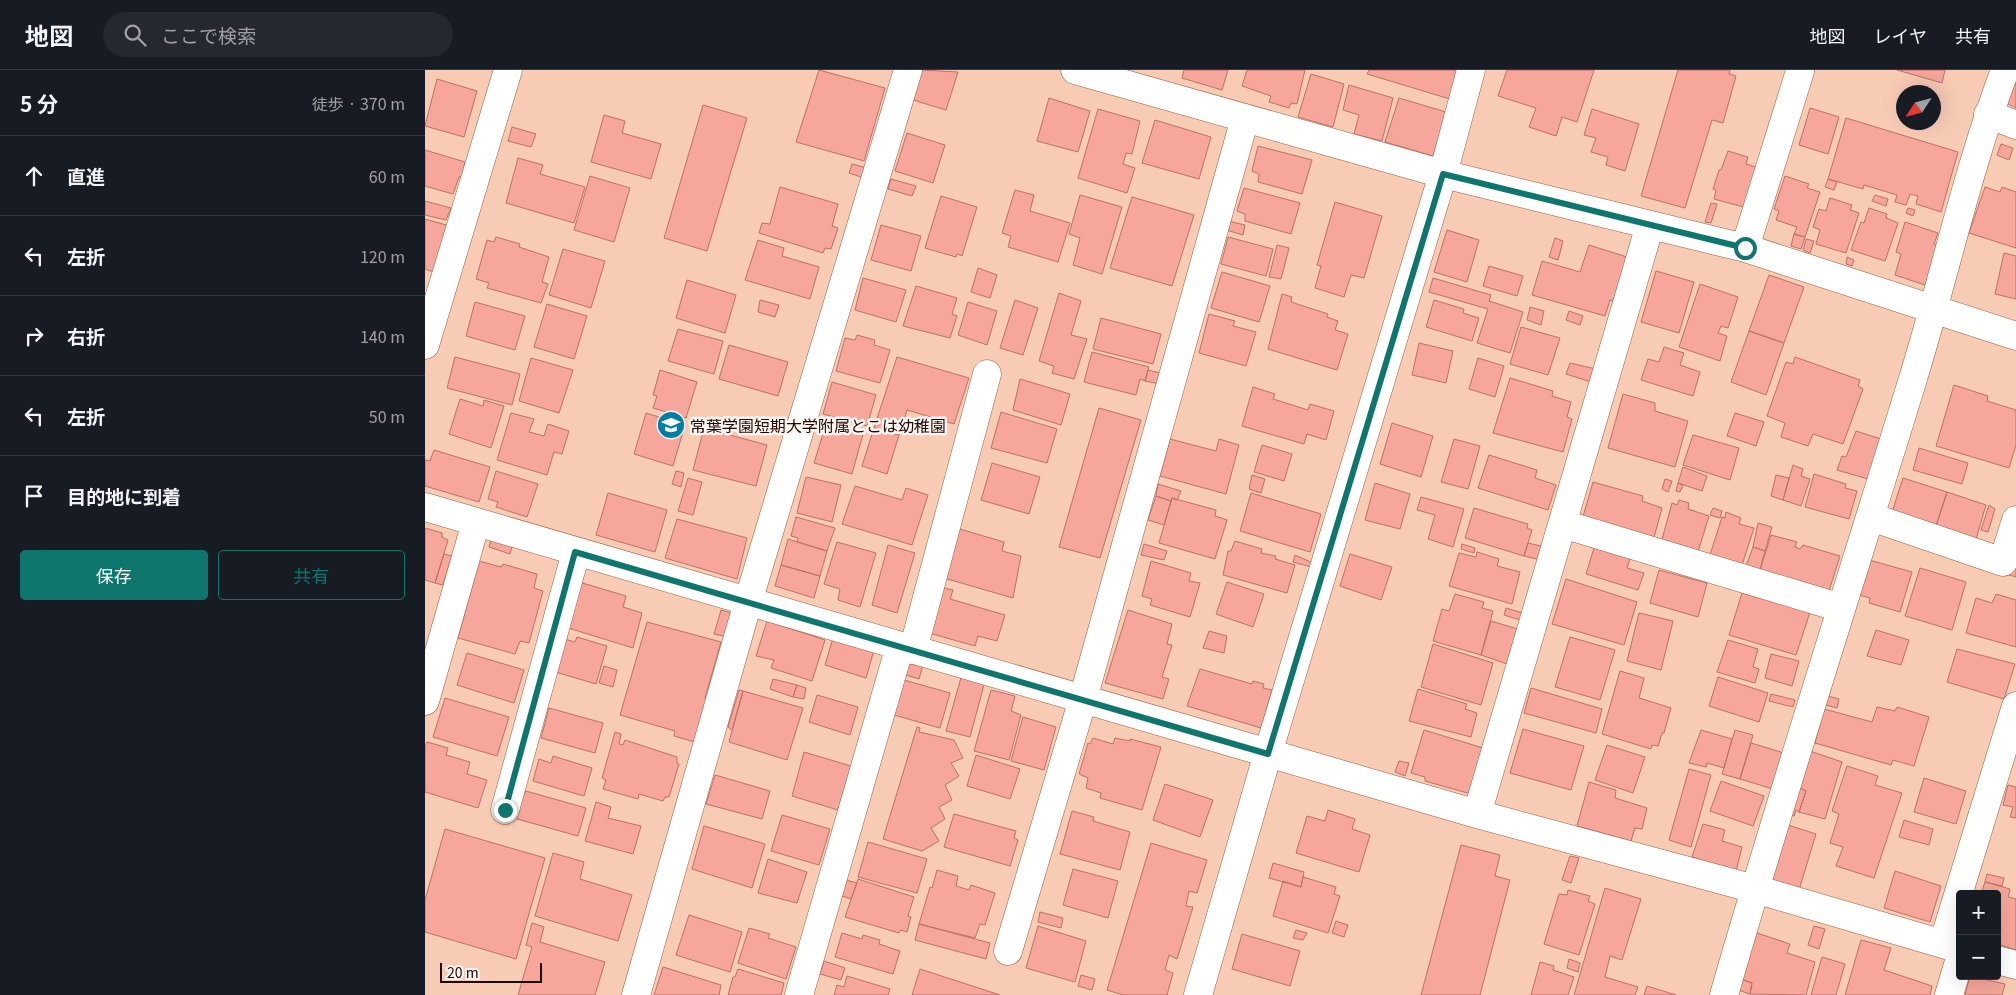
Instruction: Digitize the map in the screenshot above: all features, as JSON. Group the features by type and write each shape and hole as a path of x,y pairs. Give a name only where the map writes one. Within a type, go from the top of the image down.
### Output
{"street":[{"path":"425,345 508,70"},
{"path":"636,995 748,602 908,70"},
{"path":"1075,70 1443,174 1745,248 2016,336"},
{"path":"1198,995 1268,754 1443,174 1471,70"},
{"path":"1724,995 1841,608 1871,517 1934,310 1988,114 2005,70"},
{"path":"1745,248 1800,71"},
{"path":"1988,114 2016,124"},
{"path":"1008,951 1083,700 1245,118"},
{"path":"1477,814 1650,225"},
{"path":"799,995 907,648 987,374"},
{"path":"425,507 1268,754 1477,814 1755,889 1954,950"},
{"path":"1871,517 2003,562 2016,520"},
{"path":"425,701 476,522"},
{"path":"1563,524 1841,608"},
{"path":"505,810 575,552"},
{"path":"1949,995 1954,950 2016,706"},
{"path":"2001,961 2016,965"}],"building":[{"path":"819,70 885,88 864,161 796,142"},
{"path":"922,70 958,72 946,110 913,100"},
{"path":"1184,70 1228,70 1222,90 1182,78"},
{"path":"1247,70 1305,70 1297,104 1291,103 1289,108 1269,102 1271,96 1242,86"},
{"path":"1369,70 1457,70 1450,99 1367,74"},
{"path":"1507,70 1594,70 1577,122 1562,117 1556,136 1529,127 1536,108 1498,96"},
{"path":"1678,70 1730,70 1729,74 1736,76 1723,123 1712,120 1685,208 1641,196"},
{"path":"1897,70 1945,70 1942,83"},
{"path":"1311,74 1344,84 1333,127 1298,117"},
{"path":"2016,77 2016,108 2004,102"},
{"path":"437,79 477,91 464,137 425,126"},
{"path":"1349,85 1393,98 1382,141 1354,134 1359,115 1343,110"},
{"path":"1049,98 1090,111 1078,152 1037,141"},
{"path":"1399,98 1446,112 1433,156 1385,142"},
{"path":"703,105 747,118 707,251 664,238"},
{"path":"1810,108 1839,117 1828,154 1799,145"},
{"path":"1098,109 1140,121 1132,154 1126,153 1123,164 1135,168 1127,193 1078,178"},
{"path":"1592,109 1639,124 1625,171 1606,165 1608,157 1591,152 1596,138 1584,135"},
{"path":"604,115 625,121 622,133 661,144 651,179 591,162"},
{"path":"1846,118 1958,152 1941,212 1916,204 1918,196 1910,194 1906,205 1895,202 1897,195 1864,185 1863,189 1828,179"},
{"path":"1155,120 1211,137 1199,179 1142,163"},
{"path":"512,127 536,134 531,147 508,141"},
{"path":"907,133 945,145 933,183 895,171"},
{"path":"2001,144 2013,148 2009,160 1997,155"},
{"path":"1258,146 1312,160 1302,194 1258,182 1259,174 1252,171"},
{"path":"425,150 465,162 462,177 459,177 453,194 425,186"},
{"path":"1728,151 1748,157 1746,164 1759,168 1747,208 1714,199 1716,190 1713,189"},
{"path":"518,158 543,165 540,174 585,187 574,223 506,203"},
{"path":"852,164 867,168 864,178 849,173"},
{"path":"590,176 630,188 614,242 574,230"},
{"path":"1785,176 1809,184 1807,188 1820,192 1805,237 1794,234 1797,227 1776,220 1779,211 1774,209"},
{"path":"891,179 916,186 912,196 888,189"},
{"path":"1828,179 1837,182 1834,190 1825,187"},
{"path":"780,187 838,204 832,226 838,228 831,249 825,248 823,253 759,233 762,223 770,224"},
{"path":"1985,187 2000,192 2002,187 2016,192 2016,248 1969,233"},
{"path":"1244,188 1300,203 1291,234 1245,221 1245,214 1237,211"},
{"path":"1015,190 1034,195 1030,211 1070,223 1058,262 1008,247 1011,236 1002,233"},
{"path":"1080,195 1122,207 1102,274 1073,265 1080,238 1069,234"},
{"path":"1875,195 1888,199 1886,206 1872,201"},
{"path":"941,196 977,207 962,256 957,254 956,257 925,248"},
{"path":"1132,197 1194,215 1172,286 1110,268"},
{"path":"1830,198 1852,205 1850,210 1859,213 1846,253 1816,244 1820,230 1813,227 1819,209 1826,211"},
{"path":"425,201 451,208 446,220 425,215"},
{"path":"1335,202 1382,216 1364,278 1351,275 1344,297 1315,288 1321,266 1317,265"},
{"path":"1711,203 1717,204 1711,223 1705,222"},
{"path":"1869,208 1887,214 1886,218 1898,223 1885,261 1851,250 1861,222 1864,223"},
{"path":"1908,208 1915,210 1913,216 1906,213"},
{"path":"425,219 450,226 436,273 425,269"},
{"path":"1228,221 1245,225 1243,235 1226,230"},
{"path":"1905,222 1938,233 1934,244 1938,246 1925,285 1895,275 1901,254 1896,252"},
{"path":"881,225 921,236 911,271 871,260"},
{"path":"1447,230 1479,240 1467,282 1434,272"},
{"path":"1794,234 1805,237 1801,249 1791,246"},
{"path":"496,237 520,244 519,247 549,257 542,282 548,284 541,303 487,288 489,283 476,279 487,240 494,242"},
{"path":"1228,237 1273,249 1266,276 1221,264"},
{"path":"1555,238 1563,241 1558,260 1549,257"},
{"path":"1806,239 1814,241 1810,253 1803,250"},
{"path":"758,240 784,248 782,256 819,267 810,299 745,280"},
{"path":"1277,245 1289,248 1281,279 1269,277"},
{"path":"1589,245 1627,257 1613,301 1610,300 1605,316 1532,295 1542,261 1580,272"},
{"path":"563,249 605,261 591,308 549,295"},
{"path":"2004,253 2016,256 2016,299 1995,294"},
{"path":"1847,257 1854,260 1852,266 1846,264"},
{"path":"1489,266 1523,276 1517,296 1483,286"},
{"path":"978,268 997,275 990,298 971,292"},
{"path":"1656,271 1694,282 1679,333 1641,322"},
{"path":"1222,272 1270,286 1259,322 1211,308"},
{"path":"1769,275 1804,287 1784,343 1749,331"},
{"path":"863,278 906,290 896,322 855,310"},
{"path":"1433,278 1491,295 1489,301 1523,312 1510,353 1477,343 1488,309 1429,292"},
{"path":"687,280 736,295 725,333 676,318"},
{"path":"1700,284 1738,297 1728,328 1721,326 1718,333 1727,336 1720,361 1679,347"},
{"path":"916,286 957,298 952,314 957,316 950,338 903,326"},
{"path":"1059,293 1081,301 1071,335 1087,339 1074,379 1052,373 1054,366 1039,361"},
{"path":"1282,294 1292,297 1291,302 1328,314 1327,317 1338,321 1335,330 1348,334 1337,370 1268,349"},
{"path":"760,300 779,305 775,317 758,312"},
{"path":"1015,300 1038,308 1023,355 1000,348"},
{"path":"1434,300 1464,309 1463,313 1479,318 1472,341 1426,327"},
{"path":"475,302 525,316 515,350 466,336"},
{"path":"968,302 997,311 987,345 958,335"},
{"path":"547,304 587,316 574,359 534,347"},
{"path":"1530,307 1544,311 1541,325 1527,320"},
{"path":"1569,311 1583,316 1580,325 1566,320"},
{"path":"1209,314 1235,321 1233,326 1256,332 1246,366 1199,353"},
{"path":"1101,318 1161,334 1153,364 1093,349"},
{"path":"1521,327 1560,338 1548,375 1510,364"},
{"path":"678,329 723,341 714,374 668,361"},
{"path":"1749,331 1784,343 1766,395 1731,382"},
{"path":"857,335 875,340 874,345 890,350 880,383 836,371 845,338 855,340"},
{"path":"1419,343 1453,351 1446,383 1412,375"},
{"path":"729,345 788,362 778,396 719,379"},
{"path":"1664,347 1684,353 1680,365 1700,372 1693,396 1641,380 1648,359 1659,362"},
{"path":"1092,352 1149,367 1145,381 1140,379 1136,395 1084,382"},
{"path":"455,357 520,374 512,405 447,388"},
{"path":"897,357 969,378 954,424 907,410 899,435 874,428"},
{"path":"1795,357 1860,380 1858,386 1863,389 1843,444 1813,434 1808,446 1781,437 1785,423 1767,416 1786,362 1793,364"},
{"path":"531,358 573,370 559,413 519,401"},
{"path":"1478,358 1504,366 1495,397 1469,389"},
{"path":"1570,363 1596,369 1591,382 1566,374"},
{"path":"660,370 697,382 686,418 653,408 657,396 653,395"},
{"path":"1148,370 1164,374 1160,384 1145,381"},
{"path":"1510,378 1553,391 1552,396 1571,402 1567,417 1572,419 1563,452 1493,433"},
{"path":"1020,379 1070,394 1061,425 1013,410"},
{"path":"832,382 876,395 867,426 823,414"},
{"path":"1954,385 1988,396 1987,401 2016,410 2016,445 2009,468 1936,446"},
{"path":"1253,387 1275,394 1273,399 1308,410 1310,404 1334,411 1326,440 1307,434 1304,444 1242,426"},
{"path":"1623,394 1655,403 1655,411 1688,421 1675,467 1608,448"},
{"path":"460,399 483,406 484,400 504,406 491,448 449,434"},
{"path":"1099,408 1141,420 1100,558 1059,547"},
{"path":"1001,412 1057,429 1047,463 991,448"},
{"path":"511,413 534,419 529,432 544,436 548,424 569,431 562,454 554,452 547,475 497,460"},
{"path":"646,413 685,425 673,466 634,454"},
{"path":"1735,413 1764,422 1756,446 1727,436"},
{"path":"1392,423 1433,436 1421,477 1380,464"},
{"path":"826,424 863,434 852,474 814,463"},
{"path":"704,428 767,445 756,486 693,470"},
{"path":"874,428 899,435 887,474 862,466"},
{"path":"1856,431 1884,440 1868,479 1837,470 1842,456 1846,457"},
{"path":"1693,435 1739,448 1730,480 1683,465"},
{"path":"1170,439 1216,451 1219,439 1239,445 1226,494 1160,476"},
{"path":"1454,439 1480,446 1468,489 1441,482"},
{"path":"1262,445 1292,454 1284,481 1254,472"},
{"path":"1919,448 1968,463 1962,484 1913,470"},
{"path":"434,450 490,467 479,502 425,486 425,460 430,461"},
{"path":"1489,455 1537,470 1535,478 1556,485 1548,510 1478,488"},
{"path":"992,463 1040,477 1029,514 981,500"},
{"path":"1793,465 1803,469 1801,476 1810,479 1801,506 1783,500"},
{"path":"1683,467 1707,476 1702,491 1678,483"},
{"path":"496,471 538,484 527,517 496,507 498,502 488,499"},
{"path":"676,471 684,473 681,487 672,484"},
{"path":"1814,474 1846,484 1845,488 1857,491 1849,519 1805,507"},
{"path":"1252,475 1265,479 1261,493 1249,489"},
{"path":"1776,475 1789,478 1783,500 1771,496"},
{"path":"806,477 841,485 832,522 797,513"},
{"path":"688,478 702,482 693,515 678,511"},
{"path":"1903,478 1947,492 1936,526 1892,512"},
{"path":"1665,479 1672,481 1668,492 1662,489"},
{"path":"1593,482 1643,496 1642,501 1662,508 1653,541 1582,520"},
{"path":"1375,483 1410,494 1400,529 1365,520"},
{"path":"1678,483 1683,485 1680,492 1676,491"},
{"path":"1158,484 1181,491 1177,500 1172,498 1171,501 1156,496"},
{"path":"855,486 902,500 906,488 928,495 912,545 842,524"},
{"path":"1947,492 1986,505 1976,539 1936,526"},
{"path":"608,493 667,510 655,552 596,535"},
{"path":"1251,493 1321,514 1310,552 1240,531"},
{"path":"1156,496 1171,501 1164,525 1148,520"},
{"path":"1421,497 1464,509 1453,547 1428,539 1435,515 1417,510"},
{"path":"1172,498 1216,510 1215,516 1227,520 1215,559 1159,543"},
{"path":"1679,500 1689,503 1688,509 1709,516 1697,555 1661,543 1672,503 1677,505"},
{"path":"1989,505 1995,509 1988,532 1981,530"},
{"path":"1474,508 1528,524 1527,528 1532,530 1524,556 1465,538"},
{"path":"1713,508 1722,511 1720,518 1710,515"},
{"path":"1726,512 1741,518 1739,524 1754,528 1741,568 1709,558 1722,517 1725,518"},
{"path":"796,517 835,528 827,551 797,542 798,538 791,536"},
{"path":"677,519 747,538 737,579 665,558"},
{"path":"1758,523 1772,527 1765,551 1753,547"},
{"path":"953,527 1004,542 1002,551 1021,556 1013,598 937,576"},
{"path":"425,528 442,533 442,537 448,540 435,583 425,580"},
{"path":"1771,535 1797,542 1795,547 1800,549 1803,545 1840,556 1828,594 1759,573"},
{"path":"492,536 513,543 510,554 489,547"},
{"path":"788,539 827,551 820,576 781,565"},
{"path":"1235,541 1262,549 1261,553 1276,556 1275,559 1295,565 1287,593 1223,575 1228,551 1231,551"},
{"path":"837,542 876,553 860,607 838,600 840,589 824,584"},
{"path":"1528,543 1545,547 1541,560 1524,556"},
{"path":"1144,544 1167,551 1164,560 1141,555"},
{"path":"1462,544 1475,548 1474,553 1461,549"},
{"path":"888,545 915,553 897,613 872,605"},
{"path":"1595,545 1631,555 1627,568 1644,573 1638,590 1586,574"},
{"path":"1753,547 1765,551 1759,573 1745,569"},
{"path":"1477,552 1499,559 1497,566 1520,572 1512,604 1449,586 1459,553 1476,557"},
{"path":"444,554 452,556 443,585 435,583"},
{"path":"1350,554 1392,567 1381,600 1340,586"},
{"path":"1295,555 1313,563 1311,567 1293,562"},
{"path":"1869,560 1912,572 1900,612 1869,603 1870,598 1859,595"},
{"path":"479,561 501,567 503,564 537,574 534,588 543,591 529,643 520,641 515,654 458,638"},
{"path":"1151,561 1191,573 1189,581 1200,583 1190,617 1150,605 1152,599 1142,596"},
{"path":"2016,561 2016,577 2006,574"},
{"path":"781,565 820,576 814,598 775,586"},
{"path":"1920,568 1966,582 1952,630 1905,616"},
{"path":"1659,570 1707,583 1698,617 1650,603"},
{"path":"1566,579 1637,602 1624,645 1552,624"},
{"path":"579,582 626,596 623,607 642,613 633,648 565,627"},
{"path":"1227,582 1264,594 1253,627 1216,614"},
{"path":"936,586 953,590 950,599 1005,615 997,641 978,636 975,646 922,631"},
{"path":"1742,593 1810,612 1796,655 1729,635"},
{"path":"1455,594 1484,602 1482,608 1493,611 1481,655 1433,641 1442,609 1449,611"},
{"path":"1996,594 2016,600 2016,647 1966,633 1976,598 1992,603"},
{"path":"1506,608 1526,614 1523,621 1504,615"},
{"path":"721,610 735,614 727,637 714,634"},
{"path":"1128,610 1172,624 1167,644 1172,645 1162,677 1169,679 1163,699 1105,683"},
{"path":"1639,613 1673,621 1661,670 1627,661"},
{"path":"767,621 825,640 812,681 771,668 774,660 756,656"},
{"path":"1491,621 1521,630 1510,665 1481,655"},
{"path":"647,622 721,642 705,698 710,700 698,743 674,736 675,731 620,715"},
{"path":"1876,630 1909,640 1901,665 1867,656"},
{"path":"1209,631 1227,636 1224,653 1203,648"},
{"path":"577,637 607,646 596,684 552,671 561,638 575,642"},
{"path":"1570,637 1615,650 1600,700 1555,687"},
{"path":"833,638 874,650 866,678 825,665"},
{"path":"1728,640 1758,649 1753,667 1759,669 1755,683 1717,672"},
{"path":"1433,644 1493,663 1481,705 1421,687"},
{"path":"1957,649 2015,664 2004,699 1947,682"},
{"path":"467,653 524,670 514,703 457,685"},
{"path":"1771,654 1799,661 1792,686 1765,678"},
{"path":"909,662 923,665 919,679 906,675"},
{"path":"604,666 617,670 613,687 599,683"},
{"path":"1200,669 1252,684 1253,681 1264,684 1263,688 1272,690 1261,728 1187,706"},
{"path":"1620,671 1644,678 1639,698 1671,708 1658,746 1652,745 1651,749 1602,734"},
{"path":"962,674 985,681 970,737 946,731"},
{"path":"1718,677 1768,693 1759,722 1709,706"},
{"path":"773,679 797,685 793,697 770,689"},
{"path":"904,680 950,693 940,728 894,715"},
{"path":"797,685 806,688 804,699 793,697"},
{"path":"1531,688 1602,709 1596,733 1524,713"},
{"path":"1418,689 1467,704 1465,709 1477,713 1471,737 1409,721"},
{"path":"739,690 743,691 732,730 728,727"},
{"path":"991,690 1015,696 1011,711 1021,715 1009,760 974,751"},
{"path":"743,691 803,708 787,760 729,742"},
{"path":"1771,694 1795,700 1793,707 1769,701"},
{"path":"817,695 858,707 850,735 809,722"},
{"path":"1828,696 1839,699 1837,708 1826,705"},
{"path":"445,698 509,717 497,756 433,737"},
{"path":"1877,707 1895,711 1897,707 1929,717 1914,766 1893,760 1891,765 1815,743 1824,709 1872,722"},
{"path":"549,708 603,723 595,753 541,738"},
{"path":"1023,717 1056,727 1044,770 1011,761"},
{"path":"917,727 920,728 919,732 954,740 963,758 951,763 959,776 945,785 952,800 939,807 945,819 931,828 939,841 922,851 883,839"},
{"path":"1523,729 1584,746 1571,790 1510,773"},
{"path":"1424,730 1483,748 1471,794 1425,781 1425,777 1411,773"},
{"path":"1701,730 1732,739 1724,768 1707,763 1706,767 1689,763"},
{"path":"1735,730 1753,735 1740,779 1722,774"},
{"path":"615,732 621,734 619,744 623,745 625,740 677,757 677,763 679,764 669,797 665,797 663,801 639,794 638,799 603,789 606,780 602,778"},
{"path":"1093,738 1113,744 1115,738 1130,741 1130,739 1161,747 1142,810 1100,798 1101,793 1086,788 1088,778 1079,774 1088,743 1090,744"},
{"path":"427,742 448,748 446,755 470,762 467,774 487,780 478,808 425,792 425,746"},
{"path":"1751,743 1784,753 1773,789 1740,779"},
{"path":"1607,745 1645,757 1633,793 1595,780"},
{"path":"1810,751 1842,762 1825,819 1799,812 1806,791 1798,787"},
{"path":"804,752 851,766 838,810 792,796"},
{"path":"976,755 1020,769 1010,799 967,786"},
{"path":"553,756 592,768 584,796 533,781 539,759 551,763"},
{"path":"1399,761 1409,763 1405,776 1395,772"},
{"path":"1847,766 1878,776 1875,785 1902,793 1874,878 1836,866 1843,847 1830,843 1839,814 1832,811"},
{"path":"1689,769 1711,775 1691,847 1669,840"},
{"path":"715,775 770,791 762,819 706,804"},
{"path":"1924,778 1966,791 1956,824 1914,812"},
{"path":"1721,781 1764,796 1753,826 1710,811"},
{"path":"1589,782 1616,790 1615,798 1647,808 1642,829 1635,828 1631,841 1577,826"},
{"path":"1165,784 1213,800 1200,837 1153,820"},
{"path":"2008,785 2016,787 2016,818 2010,817 2013,807 2003,805"},
{"path":"1798,787 1806,791 1799,812 1796,810 1794,816 1789,815"},
{"path":"526,791 586,808 578,836 510,817 516,793 524,795"},
{"path":"596,802 611,807 608,818 641,826 633,854 585,841"},
{"path":"1328,810 1355,819 1352,829 1370,835 1359,872 1296,853 1307,816 1325,821"},
{"path":"1072,811 1094,817 1093,821 1130,832 1120,870 1060,854"},
{"path":"954,814 1016,831 1014,838 1018,840 1010,866 944,847"},
{"path":"782,815 830,829 819,865 771,851"},
{"path":"1904,820 1933,829 1929,845 1899,837"},
{"path":"1703,824 1725,830 1722,841 1742,847 1736,871 1692,857"},
{"path":"1788,825 1816,834 1799,890 1770,881"},
{"path":"704,826 765,844 752,888 692,869"},
{"path":"445,829 545,858 516,959 425,932 425,900"},
{"path":"868,842 927,859 917,893 858,877"},
{"path":"1151,843 1207,860 1197,893 1189,891 1186,906 1193,907 1177,959 1169,955 1165,970 1173,973 1167,995 1123,995 1107,990"},
{"path":"1461,845 1500,855 1495,876 1510,880 1480,995 1421,995"},
{"path":"553,853 584,862 580,879 632,895 618,941 535,916"},
{"path":"1570,856 1579,858 1571,883 1562,880"},
{"path":"768,859 807,872 797,903 758,893"},
{"path":"1273,863 1304,872 1301,887 1269,878"},
{"path":"1073,869 1118,881 1108,918 1063,905"},
{"path":"937,870 958,876 956,886 969,890 971,885 995,893 985,925 980,924 975,938 919,924"},
{"path":"1895,871 1941,886 1930,922 1884,908"},
{"path":"1987,874 2004,878 2002,886 1985,882"},
{"path":"1303,877 1336,887 1334,894 1340,896 1328,933 1273,916 1283,881 1301,887"},
{"path":"858,879 914,897 908,916 911,917 907,932 900,930 899,933 845,917"},
{"path":"846,880 857,883 851,899 842,896"},
{"path":"1985,882 2010,889 2008,897 2016,899 2016,950 2001,945 2001,890 1982,890"},
{"path":"1605,888 1641,899 1622,960 1610,956 1605,977 1638,987 1635,995 1574,995"},
{"path":"1568,890 1590,896 1588,901 1595,904 1579,955 1544,944 1559,894 1567,895"},
{"path":"1040,912 1063,918 1061,928 1038,922"},
{"path":"689,915 742,932 730,972 676,955"},
{"path":"1336,921 1348,925 1344,937 1332,933"},
{"path":"532,923 544,927 540,942 605,962 595,995 518,995 532,947 526,945"},
{"path":"919,924 990,943 986,959 915,940"},
{"path":"1038,926 1086,941 1075,982 1026,968"},
{"path":"1814,926 1825,929 1819,949 1808,945"},
{"path":"749,928 770,934 768,938 796,947 786,979 738,963"},
{"path":"1296,930 1307,933 1303,940 1293,938"},
{"path":"1754,932 1790,944 1787,953 1815,962 1806,995 1750,994 1752,983 1741,979"},
{"path":"842,933 862,939 863,935 880,940 879,944 900,951 893,974 835,957"},
{"path":"1242,934 1300,951 1290,986 1232,969"},
{"path":"1861,940 1891,948 1884,970 1932,986 1930,995 1845,995"},
{"path":"1822,957 1845,964 1836,995 1811,995"},
{"path":"1569,959 1580,963 1578,972 1567,968"},
{"path":"824,961 845,968 841,980 820,974"},
{"path":"1540,962 1554,966 1553,970 1574,977 1568,995 1531,995"},
{"path":"663,967 721,985 719,995 654,995"},
{"path":"738,969 784,983 781,995 728,995 733,977 735,977"},
{"path":"920,969 1000,995 912,995"},
{"path":"1081,975 1095,979 1092,990 1078,986"},
{"path":"847,976 890,989 888,995 834,995 837,985 844,987"},
{"path":"1741,979 1752,983 1750,994 1738,990"},
{"path":"1969,980 1988,980 2005,984 2002,995 1965,995"},
{"path":"1647,986 1676,995 1644,995"}],"place":[{"name":"常葉学園短期大学附属とこは幼稚園","path":"671,425"}],"route":[{"path":"505,810 575,552 1268,754 1443,174 1745,248"}]}
